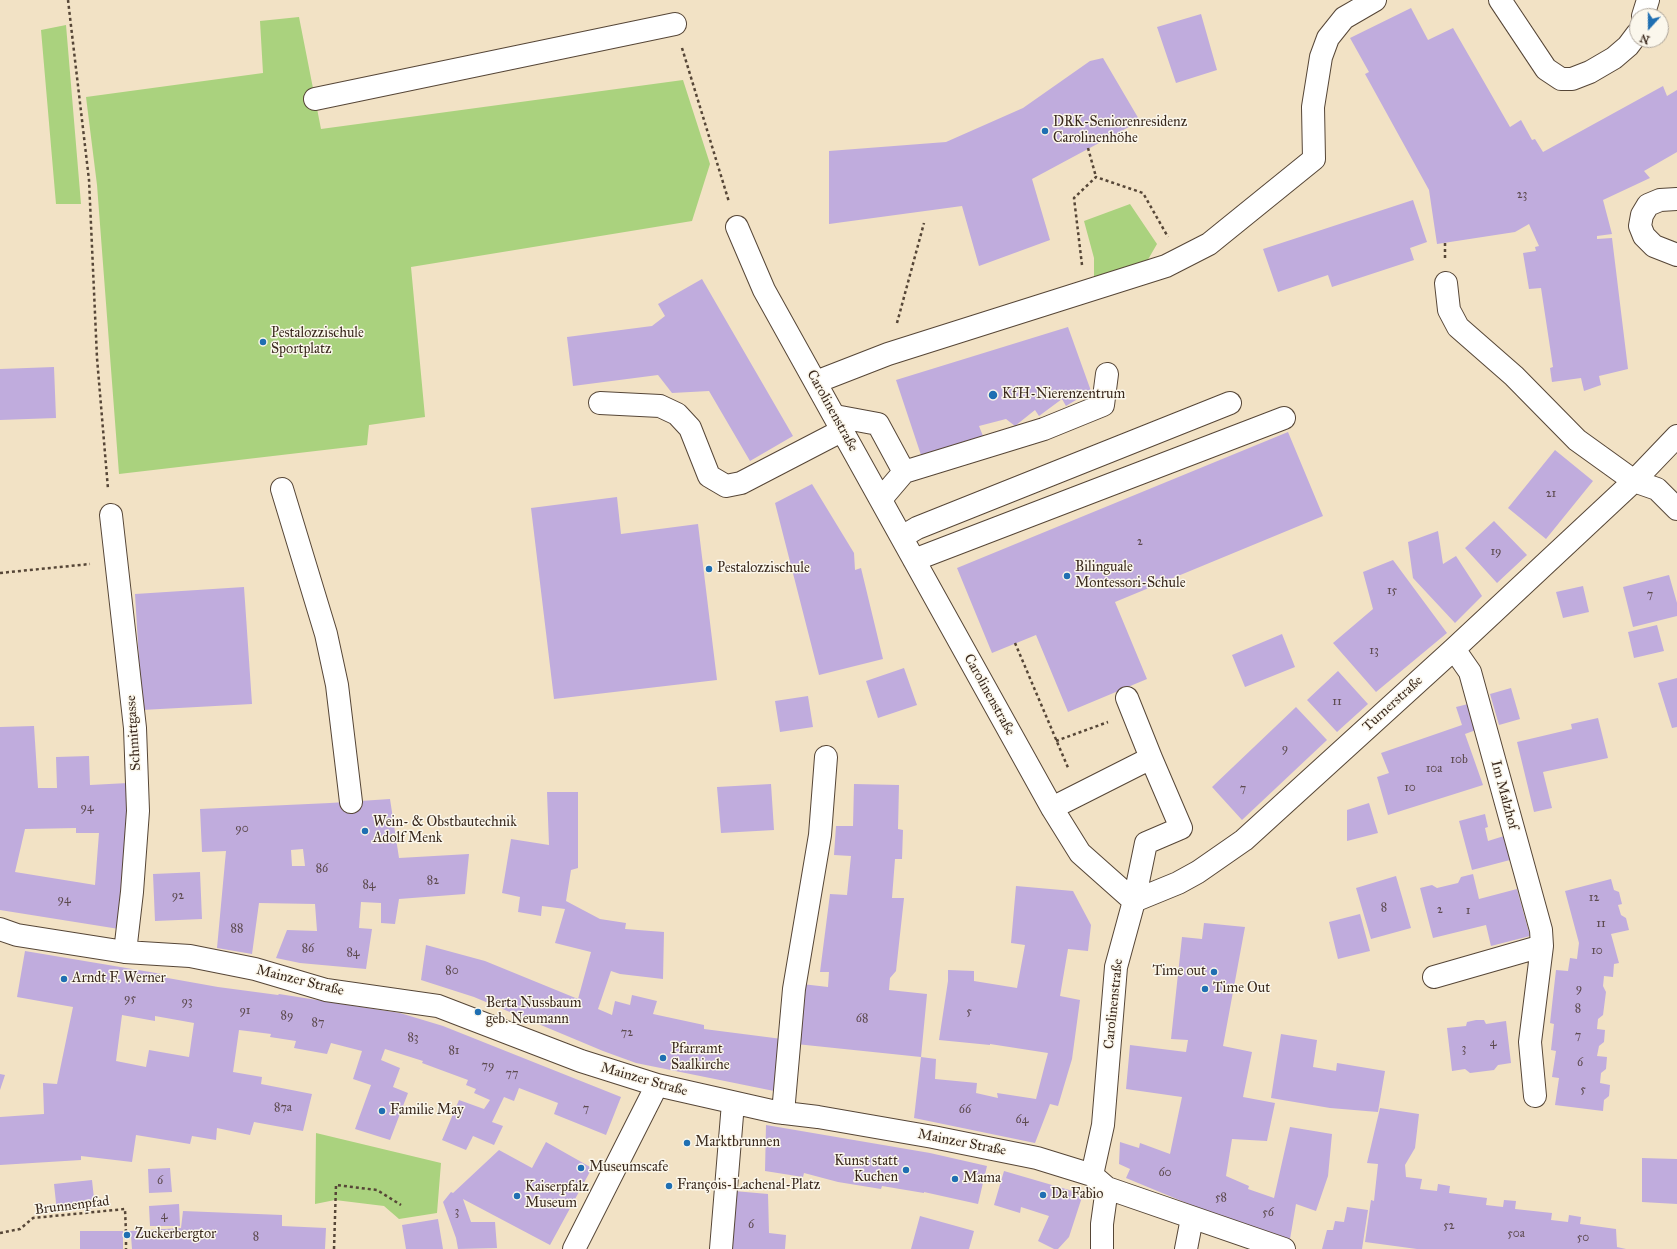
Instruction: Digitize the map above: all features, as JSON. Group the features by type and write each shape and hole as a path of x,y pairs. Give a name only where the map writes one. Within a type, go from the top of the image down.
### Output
{"street":[{"path":"816,382 888,354 1166,266 1209,244 1314,159 1313,107 1321,57 1328,38 1344,18 1375,0"},
{"path":"1500,0 1546,69 1561,79 1572,79 1590,72 1614,58 1629,45"},
{"path":"315,99 675,24"},
{"path":"1677,199 1660,200 1648,206 1642,215 1640,226 1644,236 1654,246 1677,255"},
{"name":"Carolinenstraße","path":"737,227 764,290 1052,808 1080,853 1134,901 1116,968 1103,1125 1100,1181 1102,1249"},
{"path":"1446,283 1449,310 1458,327 1514,376 1577,440 1634,481 1658,490 1677,509"},
{"path":"881,499 904,472 1044,429 1103,405 1107,374"},
{"path":"600,403 660,406 677,414 690,428 709,476 726,486 741,483 839,423 878,424 904,472"},
{"path":"902,537 917,528 1230,403"},
{"path":"914,560 1284,418"},
{"name":"Turnerstraße","path":"1134,901 1178,883 1198,872 1244,840 1454,649 1634,481 1677,436"},
{"path":"282,489 326,634 337,685 351,802"},
{"name":"Schmittgasse","path":"111,515 135,728 138,811 132,892 125,952"},
{"name":"Im Malzhof","path":"1454,649 1470,672 1541,930 1542,946 1530,1042 1535,1096"},
{"path":"1130,705 1181,828 1146,843 1134,901"},
{"path":"783,1113 794,989 820,835 826,757"},
{"path":"1052,808 1151,758"},
{"name":"Mainzer Straße","path":"0,928 17,935 125,952 190,956 255,969 326,990 438,1006 581,1062 657,1085 783,1113 933,1137 1038,1158 1192,1218 1284,1249"},
{"path":"1434,977 1542,946"},
{"path":"574,1249 657,1085"},
{"path":"721,1249 733,1103"},
{"path":"1186,1249 1192,1218"}],"path":[{"path":"68,0 89,180 97,358 111,515"},
{"path":"675,24 737,227"},
{"path":"1088,148 1096,177"},
{"path":"1096,177 1143,193 1180,259"},
{"path":"1085,292 1074,198 1096,177"},
{"path":"888,354 924,223"},
{"path":"0,573 116,562"},
{"path":"1015,643 1079,795"},
{"path":"1056,741 1130,705"},
{"path":"334,1249 336,1185 377,1190 401,1206"},
{"name":"Brunnenpfad","path":"0,1233 20,1229 33,1218 125,1209 126,1249"}],"green space":[{"name":"Pestalozzischule Sportplatz","path":"299,17 321,129 683,80 710,164 692,221 411,267 425,417 369,425 367,445 119,474 97,185 86,97 263,73 260,21"},
{"path":"66,25 81,204 56,204 41,30"},
{"path":"1130,204 1157,244 1146,263 1094,281 1094,258 1084,221"},
{"path":"316,1133 441,1163 437,1213 399,1219 384,1206 335,1200 315,1204"}],"building":[{"path":"1411,8 1428,40 1453,28 1510,127 1521,120 1532,140 1535,139 1543,152 1663,86 1667,96 1677,90 1677,152 1644,171 1650,178 1603,200 1612,234 1597,236 1597,239 1612,238 1628,369 1599,376 1601,385 1584,391 1581,378 1552,382 1550,368 1553,367 1541,288 1529,289 1523,253 1536,251 1535,247 1539,246 1529,224 1515,232 1437,244 1429,190 1365,74 1369,72 1350,38"},
{"path":"1201,14 1217,70 1176,83 1157,27"},
{"name":"DRK-Seniorenresidenz Carolinenhöhe","path":"1103,58 1140,121 1032,179 1050,240 979,266 962,206 829,224 829,151 946,142 1023,108 1090,61"},
{"path":"1413,200 1427,242 1410,248 1414,260 1332,287 1328,275 1278,292 1263,249"},
{"path":"702,279 793,436 750,461 709,391 672,393 658,375 573,386 567,337 652,326 665,316 658,304"},
{"name":"KfH-Nierenzentrum","path":"1068,327 1091,391 1066,406 1062,399 1039,416 1035,410 1015,426 1006,419 979,426 983,436 921,455 896,380"},
{"path":"54,367 56,418 0,420 0,369"},
{"path":"1288,432 1323,516 1115,602 1147,679 1068,712 1036,635 992,653 957,568"},
{"path":"1555,450 1593,481 1546,539 1508,508"},
{"path":"812,484 854,553 855,570 861,568 883,659 819,675 775,503"},
{"path":"617,497 621,534 698,524 717,680 554,699 531,508"},
{"path":"1494,521 1527,555 1497,583 1465,548"},
{"path":"1438,531 1443,564 1456,556 1482,596 1455,623 1413,578 1408,542"},
{"path":"1393,560 1447,633 1376,692 1333,643 1373,609 1363,572"},
{"path":"1669,575 1677,603 1677,616 1633,627 1623,587"},
{"path":"1583,586 1589,612 1563,618 1556,592"},
{"path":"244,587 252,704 142,710 135,594"},
{"path":"1657,625 1664,651 1634,658 1628,632"},
{"path":"1282,634 1295,667 1245,687 1232,655"},
{"path":"904,668 917,705 878,718 866,681"},
{"path":"1338,671 1368,704 1337,732 1307,700"},
{"path":"1677,678 1677,727 1672,728 1658,683"},
{"path":"1511,688 1520,719 1499,725 1490,694"},
{"path":"808,696 813,727 780,732 775,701"},
{"path":"1468,704 1476,730 1465,734 1483,785 1388,815 1377,777 1389,773 1381,753 1462,725 1456,707"},
{"path":"1296,707 1327,740 1242,820 1212,787"},
{"path":"1598,718 1608,758 1543,772 1552,808 1534,812 1517,742 1572,729 1571,724"},
{"path":"34,726 38,788 57,788 56,757 89,756 90,785 128,783 127,829 119,929 0,910 0,727","holes":["76,828 76,833 99,833 95,885 15,872 25,829"]},
{"path":"771,784 774,830 721,833 717,787"},
{"path":"854,784 899,785 898,829 903,830 902,859 895,859 892,898 904,898 896,971 890,978 889,990 927,994 921,1057 796,1044 802,984 828,987 829,972 820,972 830,894 847,895 851,856 834,855 836,826 853,826"},
{"path":"547,792 578,792 578,868 571,870 566,901 600,919 626,923 625,929 664,932 663,979 620,974 611,971 598,1009 612,1015 615,1001 630,1005 632,995 657,1001 653,1014 704,1025 704,1029 782,1039 779,1092 636,1063 603,1051 474,997 421,980 426,945 485,961 578,999 591,952 555,943 565,909 542,906 541,916 518,912 520,897 502,893 511,839 549,845"},
{"path":"390,799 399,858 469,854 465,894 399,899 395,924 381,923 381,903 361,902 359,928 372,929 366,969 300,963 276,958 287,930 317,931 315,904 259,903 252,954 217,948 226,851 202,852 200,809","holes":["303,849 305,866 292,866 291,850"]},
{"path":"1369,803 1378,833 1347,841 1347,810"},
{"path":"1485,814 1488,827 1485,828 1488,841 1504,836 1510,860 1472,870 1459,821"},
{"path":"200,872 202,919 155,921 153,874"},
{"path":"1473,874 1479,899 1517,889 1530,936 1491,946 1486,925 1433,938 1420,888 1432,885 1437,888 1458,883 1461,877"},
{"path":"1396,876 1411,928 1371,939 1356,888"},
{"path":"1611,879 1614,890 1619,892 1622,904 1618,905 1621,915 1626,918 1629,930 1611,934 1619,963 1614,964 1613,977 1604,976 1603,986 1606,992 1603,1015 1598,1019 1597,1029 1605,1030 1604,1042 1599,1046 1597,1056 1607,1057 1606,1069 1601,1073 1600,1083 1610,1085 1609,1096 1604,1100 1603,1111 1555,1105 1559,1078 1552,1077 1556,1051 1551,1050 1554,1024 1550,1023 1556,970 1568,971 1570,958 1577,959 1579,943 1565,891"},
{"path":"1016,886 1073,891 1091,925 1088,951 1068,949 1060,996 1080,1000 1072,1059 1058,1106 1050,1104 1035,1143 914,1118 921,1057 936,1059 935,1079 977,1083 976,1093 998,1098 997,1093 1036,1099 1048,1053 990,1044 939,1040 948,981 948,970 974,971 974,981 1017,988 1025,945 1011,943"},
{"path":"1360,914 1370,951 1338,959 1329,922"},
{"path":"1204,923 1245,927 1223,1046 1252,1052 1243,1097 1275,1103 1267,1141 1232,1139 1226,1176 1249,1186 1248,1189 1274,1198 1290,1127 1332,1134 1328,1176 1316,1211 1296,1204 1290,1239 1196,1207 1126,1178 1130,1169 1119,1164 1120,1142 1139,1148 1140,1143 1170,1154 1182,1097 1126,1089 1130,1045 1186,1052 1188,1040 1171,1039 1182,937 1202,939"},
{"path":"25,951 162,974 162,977 218,987 279,994 400,1013 443,1026 621,1097 606,1135 554,1114 558,1103 519,1088 514,1101 504,1097 492,1122 503,1126 494,1145 473,1136 466,1150 442,1140 459,1100 484,1109 490,1100 474,1093 476,1089 466,1085 468,1080 422,1063 423,1061 385,1049 381,1060 400,1068 393,1087 408,1093 390,1140 355,1129 371,1085 353,1079 362,1051 331,1043 327,1054 294,1048 296,1041 270,1037 271,1034 239,1030 233,1072 262,1077 261,1084 312,1094 303,1131 254,1122 250,1135 217,1128 216,1140 192,1136 190,1144 136,1135 132,1162 81,1156 81,1160 0,1165 0,1117 44,1114 43,1083 57,1084 73,1007 17,997","holes":["122,1015 155,1021 155,1016 194,1023 189,1057 149,1050 146,1067 116,1061"]},
{"path":"1484,1020 1486,1024 1506,1021 1511,1063 1498,1065 1494,1070 1470,1073 1465,1069 1452,1071 1447,1028 1466,1026 1467,1022"},
{"path":"1281,1034 1317,1040 1313,1067 1336,1071 1337,1063 1385,1071 1378,1112 1330,1108 1271,1098"},
{"path":"0,1074 5,1075 0,1090"},
{"path":"1380,1108 1419,1114 1415,1148 1405,1165 1406,1177 1422,1179 1420,1189 1437,1191 1438,1184 1450,1186 1449,1193 1487,1198 1486,1205 1503,1207 1504,1200 1516,1201 1515,1209 1552,1213 1551,1220 1568,1222 1569,1215 1581,1217 1580,1224 1616,1229 1617,1247 1626,1249 1417,1249 1365,1242 1371,1200 1374,1201 1378,1164 1367,1163"},
{"path":"766,1125 930,1153 987,1166 978,1204 924,1192 882,1186 881,1189 838,1182 804,1173 803,1177 765,1171"},
{"name":"Kaiserpfalz Museum","path":"546,1142 592,1168 550,1245 463,1199 471,1222 495,1222 497,1248 458,1249 456,1238 443,1202 451,1192 453,1193 499,1150 532,1168"},
{"path":"1642,1158 1677,1159 1677,1204 1642,1202"},
{"path":"170,1168 172,1192 149,1193 148,1169"},
{"path":"1004,1171 1083,1194 1069,1237 1058,1249 1054,1249 1038,1241 1049,1216 1021,1207 1020,1213 994,1205"},
{"path":"92,1180 95,1208 57,1212 54,1184"},
{"path":"734,1191 768,1194 769,1233 786,1235 785,1249 733,1249"},
{"path":"179,1204 180,1226 150,1226 149,1206"},
{"path":"1347,1207 1368,1210 1362,1249 1322,1249 1327,1230 1333,1230 1335,1221 1344,1222"},
{"path":"183,1211 282,1215 282,1226 326,1228 325,1249 132,1249 131,1236 123,1236 123,1249 80,1249 80,1231 123,1231 123,1234 130,1231 181,1228"},
{"path":"920,1216 974,1231 969,1249 911,1249"},
{"path":"438,1219 443,1249 406,1249 402,1225"}],"place":[{"name":"DRK-Seniorenresidenz Carolinenhöhe","path":"1045,131"},
{"name":"Pestalozzischule Sportplatz","path":"263,342"},
{"name":"KfH-Nierenzentrum","path":"993,395"},
{"name":"Pestalozzischule","path":"709,569"},
{"name":"Bilinguale Montessori-Schule","path":"1067,576"},
{"name":"Wein- & Obstbautechnik Adolf Menk","path":"365,831"},
{"name":"Time out","path":"1214,972"},
{"name":"Arndt F. Werner","path":"64,979"},
{"name":"Time Out","path":"1205,989"},
{"name":"Berta Nussbaum geb. Neumann","path":"478,1012"},
{"name":"Pfarramt Saalkirche","path":"663,1058"},
{"name":"Familie May","path":"382,1111"},
{"name":"Marktbrunnen","path":"687,1143"},
{"name":"Museumscafe","path":"581,1168"},
{"name":"Kunst statt Kuchen","path":"906,1170"},
{"name":"Mama","path":"955,1179"},
{"name":"François-Lachenal-Platz","path":"669,1186"},
{"name":"Da Fabio","path":"1043,1195"},
{"name":"Kaiserpfalz Museum","path":"517,1196"},
{"name":"Zuckerbergtor","path":"127,1235"}]}
